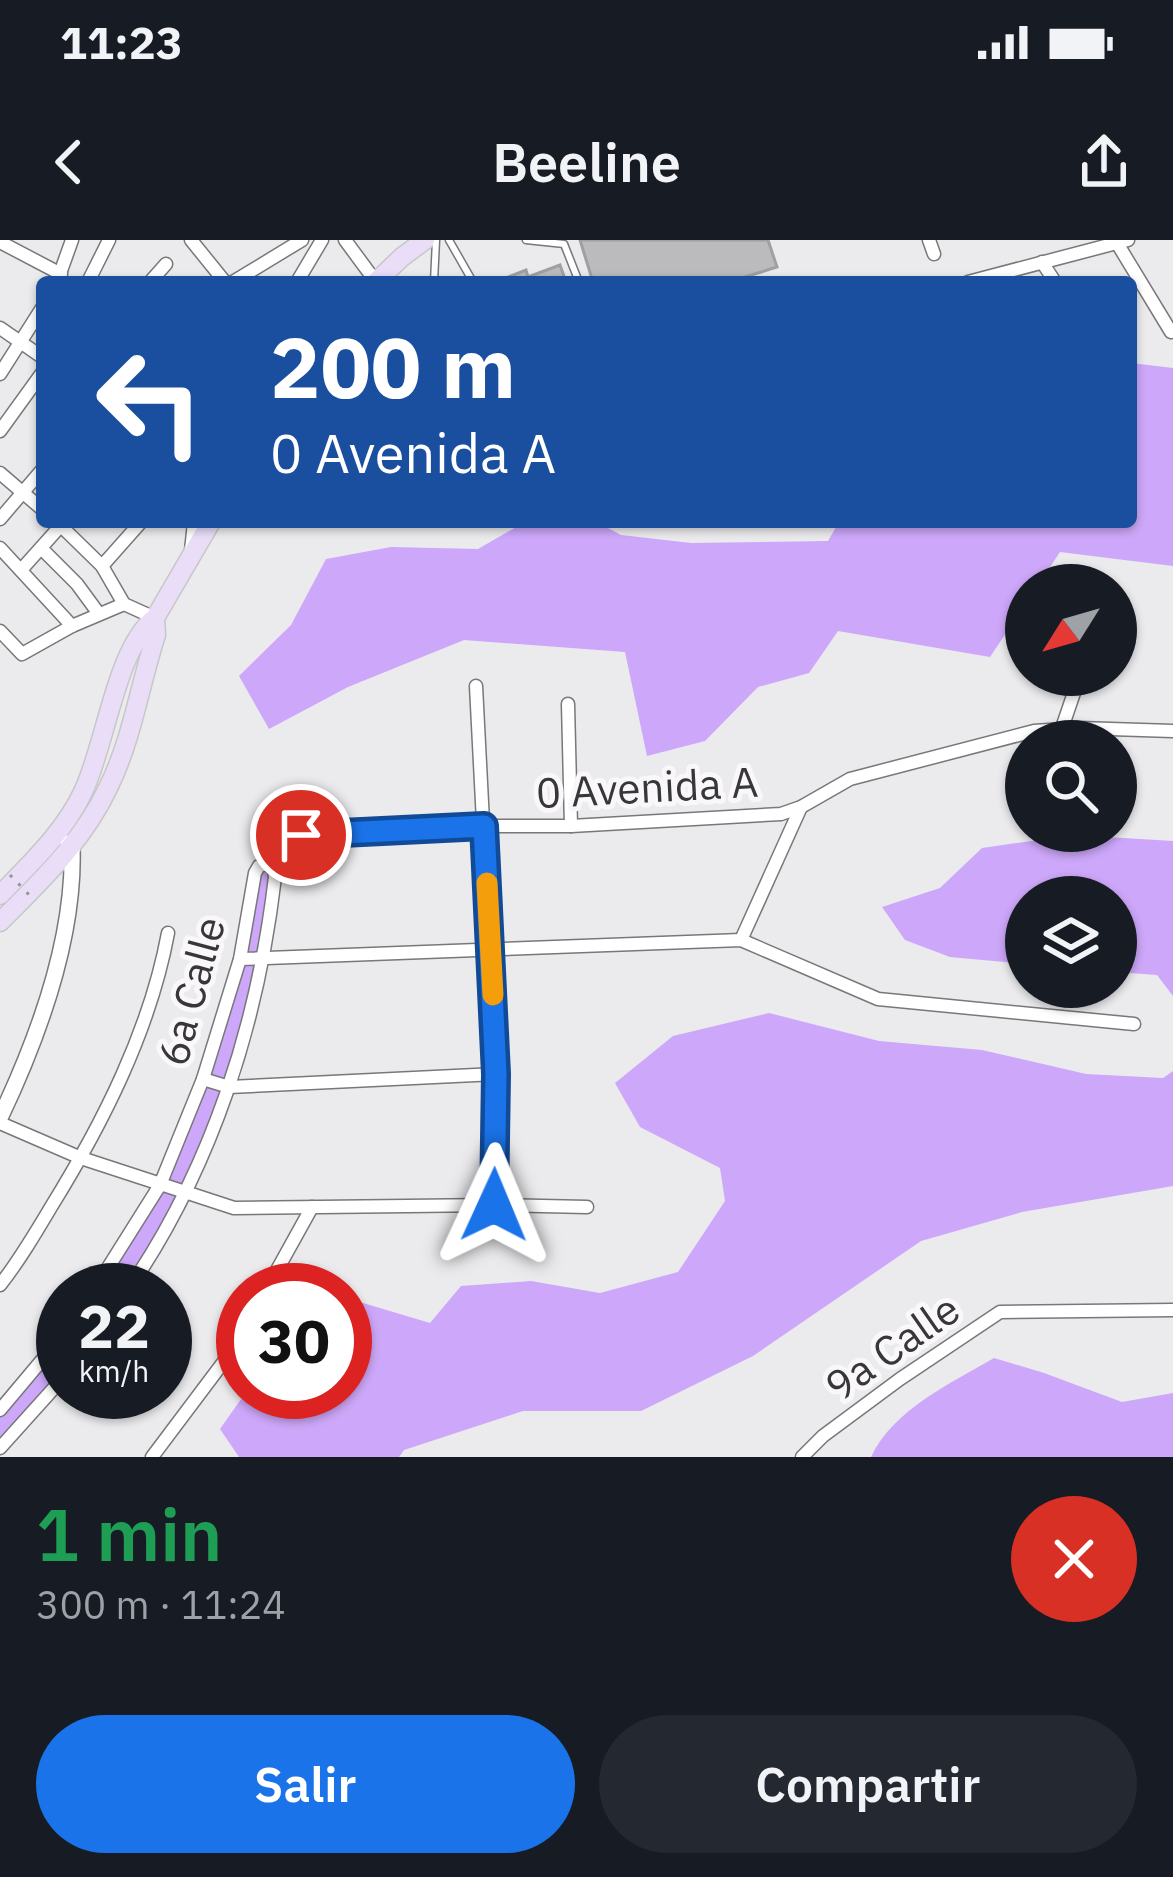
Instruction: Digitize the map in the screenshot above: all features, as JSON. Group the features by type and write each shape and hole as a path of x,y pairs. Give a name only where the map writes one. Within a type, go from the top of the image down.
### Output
{"main road":[{"path":"382,276 425,240"},
{"path":"0,895 57,832 86,787 132,646 155,618 207,528"},
{"path":"0,922 72,848 94,815 118,765 156,635 155,618"}],"street":[{"path":"60,276 72,240"},
{"path":"91,276 109,240"},
{"path":"301,276 322,240"},
{"path":"345,240 372,276"},
{"path":"194,241 224,276"},
{"path":"0,242 56,276"},
{"path":"239,276 295,242"},
{"path":"990,276 1123,242 1171,332"},
{"path":"1042,262 1051,276"},
{"path":"155,276 166,264"},
{"path":"0,374 36,318"},
{"path":"0,328 36,352"},
{"path":"0,430 36,381"},
{"path":"0,473 36,504"},
{"path":"0,519 36,478"},
{"path":"21,570 56,528"},
{"path":"65,528 102,566 124,604 155,618"},
{"path":"102,566 136,528"},
{"path":"191,553 193,528"},
{"path":"0,548 72,626"},
{"path":"41,548 99,614"},
{"path":"0,631 22,654 124,604"},
{"path":"476,686 496,1074 494,1205"},
{"path":"568,704 571,826"},
{"name":"0 Avenida A","path":"1137,728 1173,730"},
{"name":"0 Avenida A","path":"268,864 278,843 291,836 782,814 850,779 1005,738"},
{"path":"741,940 801,808"},
{"path":"57,832 72,848 71,898 62,948 0,1121 81,1158 234,1208 587,1207"},
{"name":"6a Calle","path":"111,1263 160,1185 203,1079 240,958 255,873 268,864 275,877 263,959 229,1087 200,1162 143,1263"},
{"path":"0,1286 81,1158 143,1027 168,933"},
{"path":"240,958 741,940 878,999 1134,1024"},
{"path":"203,1079 229,1087 496,1074"},
{"path":"281,1263 312,1207"},
{"name":"9a Calle","path":"802,1457 900,1378 1000,1312 1173,1310"},
{"path":"0,1410 36,1369"},
{"path":"152,1457 216,1372"},
{"path":"0,1448 36,1408"}],"lane":[{"path":"434,276 436,240"},
{"path":"449,240 470,276"},
{"path":"526,240 564,244 577,276"}],"path":[{"path":"10,875 35,901"}],"shaded area":[{"path":"1137,364 1173,368 1173,566 1060,552 1052,564 1005,564 1005,634 990,657 838,631 809,673 758,687 705,741 647,756 625,652 464,640 348,687 269,729 239,676 291,625 326,559 391,547 478,549 515,528 608,528 621,535 691,543 828,541 836,528 1137,528"},
{"path":"1137,839 1173,841 1173,996 1157,975 1137,974 1137,876 1005,876 1005,962 950,957 905,940 882,907 940,888 982,848 1005,845 1005,852 1137,852"},
{"path":"273,867 263,959 200,1162 143,1263 112,1263 147,1209 222,1021 255,873"},
{"path":"769,1013 879,1041 982,1050 1086,1074 1163,1078 1173,1071 1173,1186 1022,1212 921,1241 753,1356 641,1411 523,1411 404,1450 399,1457 239,1457 220,1429 227,1419 372,1419 372,1306 430,1323 461,1286 531,1281 600,1293 678,1272 725,1201 720,1168 640,1127 615,1083 673,1036"},
{"path":"994,1358 1122,1402 1173,1393 1173,1457 871,1457 908,1412"},
{"path":"36,1367 36,1408 0,1448 0,1410"}],"building":[{"path":"580,240 768,240 777,267 748,276 591,276"},
{"path":"560,265 564,276 531,276"}],"slow traffic":[{"path":"487,883 493,995"}],"route":[{"path":"301,835 484,826 496,1074 494,1205"}]}
